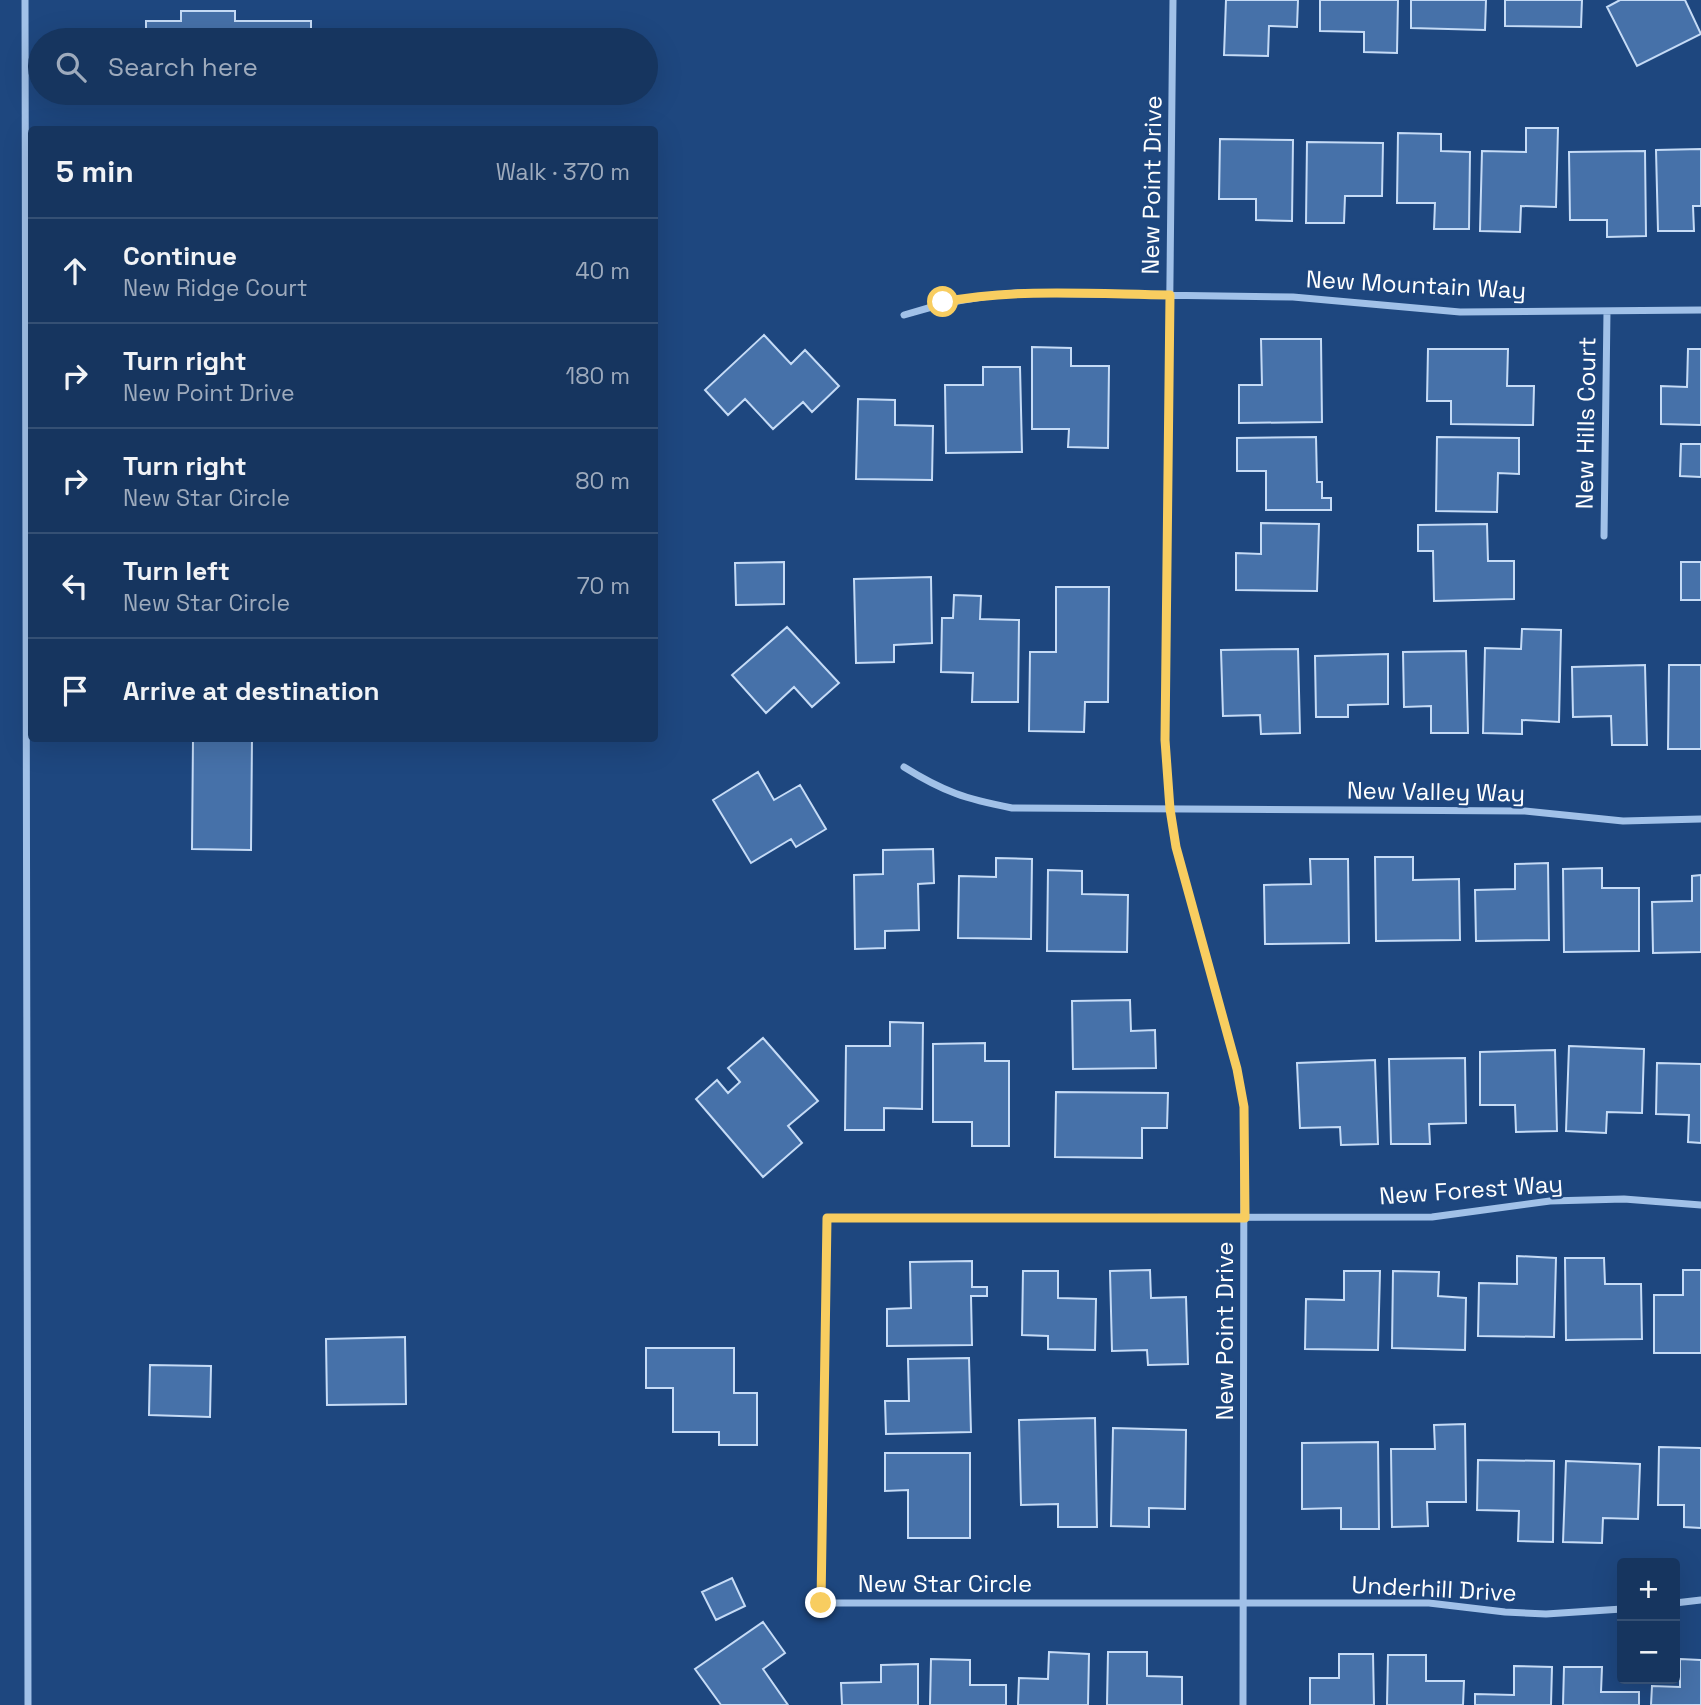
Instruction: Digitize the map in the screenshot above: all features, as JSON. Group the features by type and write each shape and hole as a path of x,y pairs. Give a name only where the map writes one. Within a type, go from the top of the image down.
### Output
{"street":[{"path":"25,0 28,1705"},
{"name":"New Point Drive","path":"1173,0 1165,740 1176,847 1237,1069 1244,1107 1243,1705"},
{"name":"New Mountain Way","path":"904,315 943,302 979,295 1016,293 1293,297 1460,312 1701,310"},
{"name":"New Hills Court","path":"1604,536 1607,311"},
{"name":"New Valley Way","path":"904,767 937,788 974,801 1012,808 1525,811 1623,821 1701,820"},
{"name":"New Forest Way","path":"1245,1218 1432,1216 1550,1201 1624,1199 1701,1205"},
{"name":"New Star Circle","path":"1244,1602 821,1603 827,1218 1245,1218"},
{"path":"1680,1602 1701,1600"},
{"name":"Underhill Drive","path":"1244,1602 1429,1603 1546,1614 1617,1609"}],"building":[{"path":"1226,0 1298,0 1297,27 1269,26 1268,56 1224,55"},
{"path":"1320,0 1398,0 1397,53 1364,52 1364,32 1320,31"},
{"path":"1411,0 1486,0 1485,30 1411,28"},
{"path":"1505,0 1582,0 1581,27 1505,26"},
{"path":"1620,0 1685,0 1701,34 1637,66 1607,7"},
{"path":"181,11 235,11 235,21 311,21 311,28 146,28 146,21 181,21"},
{"path":"1526,128 1558,128 1556,207 1521,206 1520,232 1480,231 1482,151 1526,152"},
{"path":"1398,133 1441,134 1441,151 1470,152 1469,229 1434,229 1435,203 1397,203"},
{"path":"1220,139 1293,140 1292,221 1256,220 1256,199 1219,199"},
{"path":"1307,142 1383,143 1382,196 1345,196 1344,223 1306,223"},
{"path":"1701,149 1701,206 1693,206 1694,231 1658,231 1656,150"},
{"path":"1645,151 1646,236 1607,237 1607,220 1570,220 1569,152"},
{"path":"764,335 791,364 805,350 839,386 812,412 803,402 773,429 745,399 728,415 705,390"},
{"path":"1261,339 1321,339 1322,422 1239,423 1239,385 1262,385"},
{"path":"1032,347 1071,348 1071,366 1109,366 1108,448 1068,447 1069,429 1032,429"},
{"path":"1428,349 1508,349 1507,386 1534,386 1533,425 1451,424 1451,401 1427,401"},
{"path":"1688,349 1701,349 1701,425 1661,424 1661,386 1687,387"},
{"path":"983,367 1020,367 1022,452 946,453 945,385 983,385"},
{"path":"858,399 895,400 895,425 933,426 932,480 856,479"},
{"path":"1316,437 1317,482 1322,482 1322,498 1331,498 1331,510 1266,510 1266,471 1237,471 1237,438"},
{"path":"1437,437 1519,438 1519,474 1498,473 1497,512 1436,511"},
{"path":"1681,444 1701,444 1701,477 1680,476"},
{"path":"1261,523 1319,524 1317,591 1236,590 1236,553 1261,554"},
{"path":"1487,524 1488,561 1514,561 1514,599 1434,601 1433,551 1418,551 1418,525"},
{"path":"784,562 784,604 736,605 735,563"},
{"path":"1681,562 1701,562 1701,600 1681,600"},
{"path":"931,577 932,643 894,645 894,662 856,663 854,579"},
{"path":"1056,587 1109,587 1108,702 1085,702 1084,732 1029,731 1030,652 1056,652"},
{"path":"954,595 981,596 980,619 1019,620 1018,702 972,702 973,673 941,672 942,618 953,618"},
{"path":"787,627 839,683 812,707 794,687 766,713 732,675"},
{"path":"1522,629 1561,630 1559,722 1522,720 1522,734 1483,733 1485,648 1521,649"},
{"path":"1298,649 1300,733 1261,734 1260,715 1223,716 1221,650"},
{"path":"1466,651 1468,733 1431,733 1431,706 1404,707 1403,652"},
{"path":"1388,654 1388,704 1348,705 1348,717 1316,717 1315,656"},
{"path":"1645,665 1647,745 1612,745 1611,716 1573,717 1572,667"},
{"path":"1669,665 1701,665 1701,749 1668,749"},
{"path":"193,742 252,742 251,850 192,849"},
{"path":"758,772 774,800 800,785 826,829 796,847 791,839 751,863 713,800"},
{"path":"933,849 934,883 918,884 919,930 885,931 885,948 855,949 854,875 883,874 883,850"},
{"path":"1375,857 1413,857 1413,880 1459,879 1460,940 1376,941"},
{"path":"996,858 1032,859 1031,939 958,938 959,876 996,877"},
{"path":"1310,859 1348,859 1349,943 1265,944 1264,885 1311,884"},
{"path":"1548,863 1549,940 1476,941 1475,890 1515,889 1515,864"},
{"path":"1602,868 1602,888 1639,888 1639,951 1564,952 1563,869"},
{"path":"1048,870 1082,871 1082,894 1128,895 1127,952 1047,951"},
{"path":"1701,875 1701,952 1653,953 1652,902 1692,901 1692,876"},
{"path":"1130,1000 1131,1031 1155,1030 1156,1068 1073,1069 1072,1001"},
{"path":"890,1022 923,1023 922,1109 884,1108 884,1130 845,1130 846,1046 890,1046"},
{"path":"763,1038 818,1101 788,1126 802,1143 763,1177 696,1099 717,1080 728,1093 740,1082 728,1068"},
{"path":"985,1043 985,1061 1009,1061 1009,1146 972,1146 972,1122 933,1122 933,1044"},
{"path":"1569,1046 1644,1049 1642,1113 1607,1112 1606,1133 1566,1131"},
{"path":"1555,1050 1557,1131 1516,1132 1515,1105 1480,1105 1480,1052"},
{"path":"1465,1058 1466,1123 1429,1124 1430,1144 1391,1144 1389,1059"},
{"path":"1375,1060 1378,1144 1341,1145 1340,1127 1300,1128 1297,1063"},
{"path":"1657,1063 1701,1064 1701,1143 1688,1142 1689,1115 1656,1114"},
{"path":"1056,1092 1168,1093 1167,1128 1142,1128 1142,1158 1055,1157"},
{"path":"1517,1256 1556,1258 1554,1337 1478,1336 1479,1283 1517,1284"},
{"path":"1565,1258 1604,1258 1605,1284 1641,1284 1642,1339 1566,1340"},
{"path":"972,1261 972,1287 987,1287 987,1296 971,1296 972,1345 887,1346 887,1309 911,1308 910,1262"},
{"path":"1150,1270 1151,1298 1186,1297 1188,1364 1148,1365 1147,1350 1112,1351 1110,1271"},
{"path":"1683,1270 1701,1270 1701,1353 1654,1353 1654,1295 1683,1295"},
{"path":"1023,1271 1058,1271 1058,1298 1096,1299 1095,1350 1048,1349 1048,1336 1022,1335"},
{"path":"1344,1271 1380,1271 1378,1350 1305,1349 1306,1299 1344,1300"},
{"path":"1393,1271 1439,1272 1438,1296 1466,1298 1465,1350 1392,1348"},
{"path":"405,1337 406,1404 327,1405 326,1339"},
{"path":"646,1348 734,1348 734,1393 757,1393 757,1445 719,1445 719,1432 673,1432 673,1388 646,1388"},
{"path":"969,1358 971,1432 886,1434 885,1401 909,1401 908,1359"},
{"path":"150,1365 211,1366 210,1417 149,1415"},
{"path":"1095,1418 1097,1527 1058,1527 1058,1504 1021,1505 1019,1420"},
{"path":"1465,1424 1466,1502 1427,1502 1428,1526 1392,1527 1391,1449 1435,1449 1434,1425"},
{"path":"1113,1428 1186,1430 1185,1509 1149,1508 1149,1527 1111,1526"},
{"path":"1378,1442 1379,1529 1341,1529 1341,1508 1302,1509 1302,1443"},
{"path":"1659,1447 1701,1448 1701,1528 1684,1527 1684,1505 1658,1505"},
{"path":"885,1453 970,1453 970,1538 908,1538 908,1490 885,1491"},
{"path":"1478,1460 1554,1461 1553,1542 1518,1541 1519,1511 1477,1510"},
{"path":"1566,1461 1640,1464 1638,1519 1603,1518 1602,1543 1563,1542"},
{"path":"732,1578 745,1606 716,1620 702,1592"},
{"path":"763,1622 785,1653 763,1669 788,1705 721,1705 695,1669"},
{"path":"1049,1652 1089,1654 1088,1705 1018,1705 1019,1678 1048,1679"},
{"path":"1108,1652 1147,1652 1147,1676 1182,1677 1182,1705 1107,1705"},
{"path":"1339,1654 1373,1654 1374,1705 1310,1705 1310,1678 1339,1678"},
{"path":"1388,1655 1426,1655 1426,1681 1464,1681 1463,1705 1387,1705"},
{"path":"931,1659 970,1660 970,1685 1006,1685 1006,1705 930,1705"},
{"path":"1680,1659 1701,1660 1701,1705 1651,1705 1652,1686 1680,1687"},
{"path":"918,1664 918,1705 842,1705 841,1683 881,1682 881,1665"},
{"path":"1514,1666 1552,1667 1551,1705 1475,1705 1475,1694 1514,1695"},
{"path":"1564,1667 1602,1667 1601,1692 1639,1692 1639,1705 1563,1705"}],"route":[{"path":"821,1603 827,1218 1245,1218 1244,1107 1237,1069 1176,847 1170,809 1165,740 1170,295 1016,293 979,295 943,302"}]}
